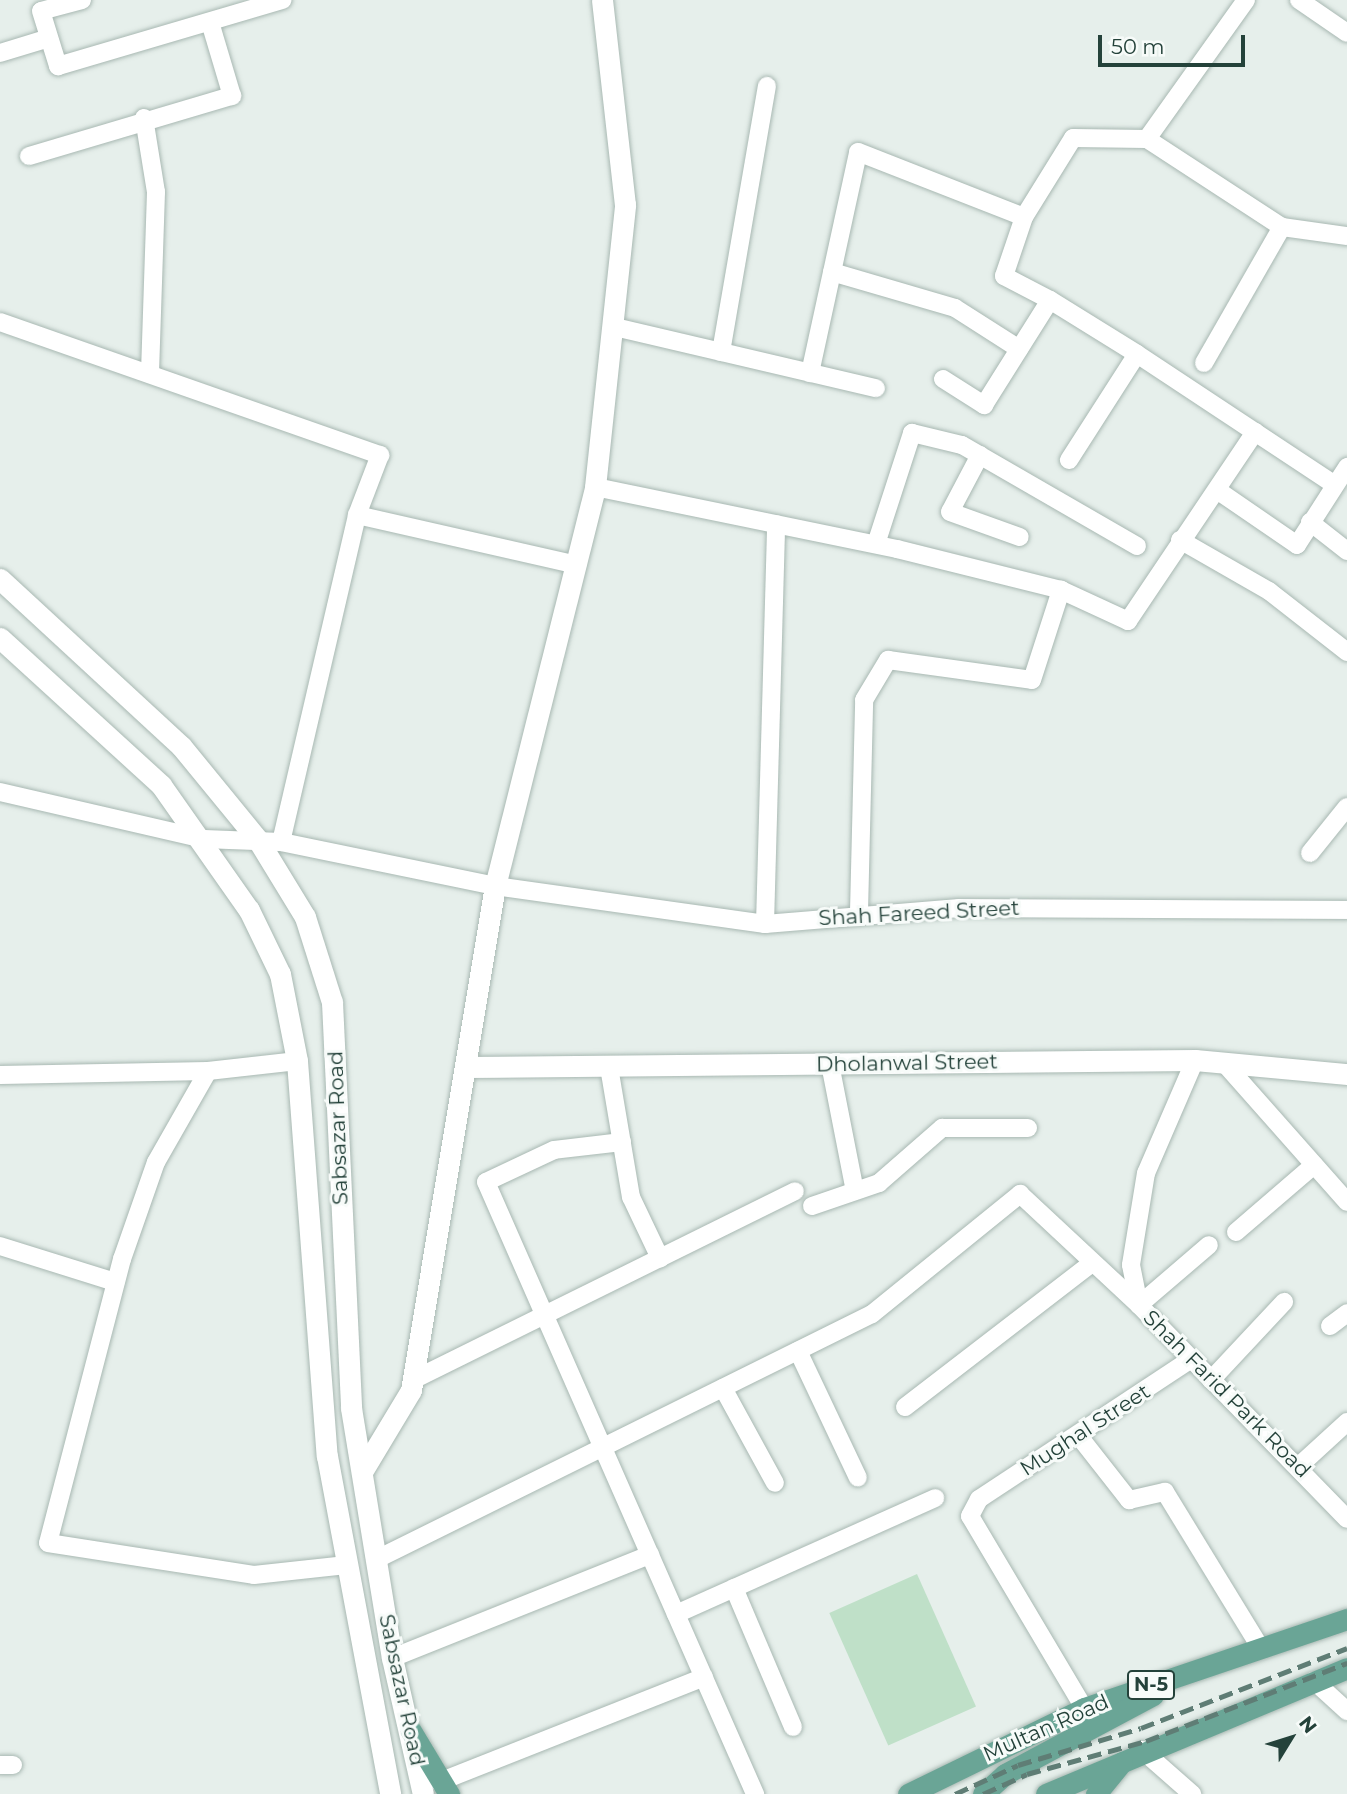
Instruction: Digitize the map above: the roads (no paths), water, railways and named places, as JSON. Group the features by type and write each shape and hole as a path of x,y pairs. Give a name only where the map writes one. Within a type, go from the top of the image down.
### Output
{"main road":[{"path":"363,1470 413,1380 495,886 595,487 615,327 625,205 602,0"},
{"name":"Sabsazar Road","path":"0,579 181,746 258,840 305,917 332,1002 351,1408 392,1658 411,1731 438,1791"},
{"name":"Sabsazar Road","path":"0,638 134,758 204,839 280,974 297,1060 323,1420 346,1565 390,1794"},
{"name":"Dholanwal Street","path":"466,1067 1195,1060 1347,1074"},
{"path":"323,1420 351,1408"},
{"name":"Multan Road","path":"908,1794 1083,1708 1347,1619"},
{"path":"1046,1794 1134,1754 1347,1668"},
{"path":"983,1794 1005,1774 1198,1670"},
{"path":"1096,1794 1134,1754"}],"street":[{"path":"82,0 41,11 58,66 211,22 253,4 282,0"},
{"path":"1147,139 1246,0"},
{"path":"1299,0 1347,33"},
{"path":"29,156 144,118 232,96 211,22"},
{"path":"0,53 49,38"},
{"path":"721,352 767,86"},
{"path":"144,118 156,192 149,374"},
{"path":"1335,485 1138,354 1050,300 1004,276 1024,216 1073,138 1147,139 1282,227 1347,236"},
{"path":"810,373 858,152 1024,216"},
{"path":"1204,363 1282,227"},
{"path":"832,272 955,308 1019,349"},
{"path":"943,379 984,405 1050,300"},
{"path":"1,324 380,455 357,515 281,842"},
{"path":"615,327 876,388"},
{"path":"1069,460 1138,354"},
{"path":"595,487 876,544 1060,590 1128,621 1255,432"},
{"path":"876,544 912,433 980,455 1137,546"},
{"path":"980,455 950,512 1020,537"},
{"path":"1217,490 1297,545 1347,467"},
{"path":"357,515 577,565"},
{"path":"1310,522 1347,551"},
{"path":"765,924 776,524"},
{"path":"1180,540 1269,591 1347,652"},
{"path":"859,912 864,700 888,660 1032,680 1060,590"},
{"name":"Shah Fareed Street","path":"0,792 204,839 281,842 495,886 765,924 859,912 1347,910"},
{"path":"1311,853 1347,807"},
{"path":"0,1075 208,1071 297,1060"},
{"name":"Shah Farid Park Road","path":"1195,1060 1146,1172 1131,1265 1139,1305 1190,1360 1299,1466 1347,1519"},
{"path":"830,1064 855,1191"},
{"path":"1225,1064 1347,1202"},
{"path":"608,1067 631,1197 660,1258"},
{"path":"208,1071 156,1163 115,1282 48,1543 254,1575 346,1565"},
{"path":"812,1206 879,1183 942,1128 1028,1128"},
{"path":"622,1142 554,1150 486,1182 755,1794"},
{"path":"1236,1232 1314,1165"},
{"path":"413,1380 795,1191"},
{"path":"377,1559 872,1314 1020,1194 1139,1305 1209,1245"},
{"path":"0,1246 115,1282"},
{"path":"905,1407 1093,1262"},
{"path":"1211,1380 1284,1302"},
{"path":"1330,1326 1347,1313"},
{"path":"798,1351 858,1478"},
{"name":"Mughal Street","path":"1083,1708 970,1516 979,1499 1190,1360"},
{"path":"723,1388 775,1483"},
{"path":"1299,1466 1347,1422"},
{"path":"1078,1435 1129,1500 1165,1492 1260,1647"},
{"path":"676,1614 935,1498"},
{"path":"392,1658 650,1555"},
{"path":"734,1588 793,1727"},
{"path":"438,1791 704,1677"},
{"path":"1314,1681 1347,1710"},
{"path":"1134,1754 1192,1794"}],"railway":[{"path":"955,1794 1018,1765 1141,1728 1347,1648"},
{"path":"983,1794 1027,1774 1146,1741 1347,1663"}]}
